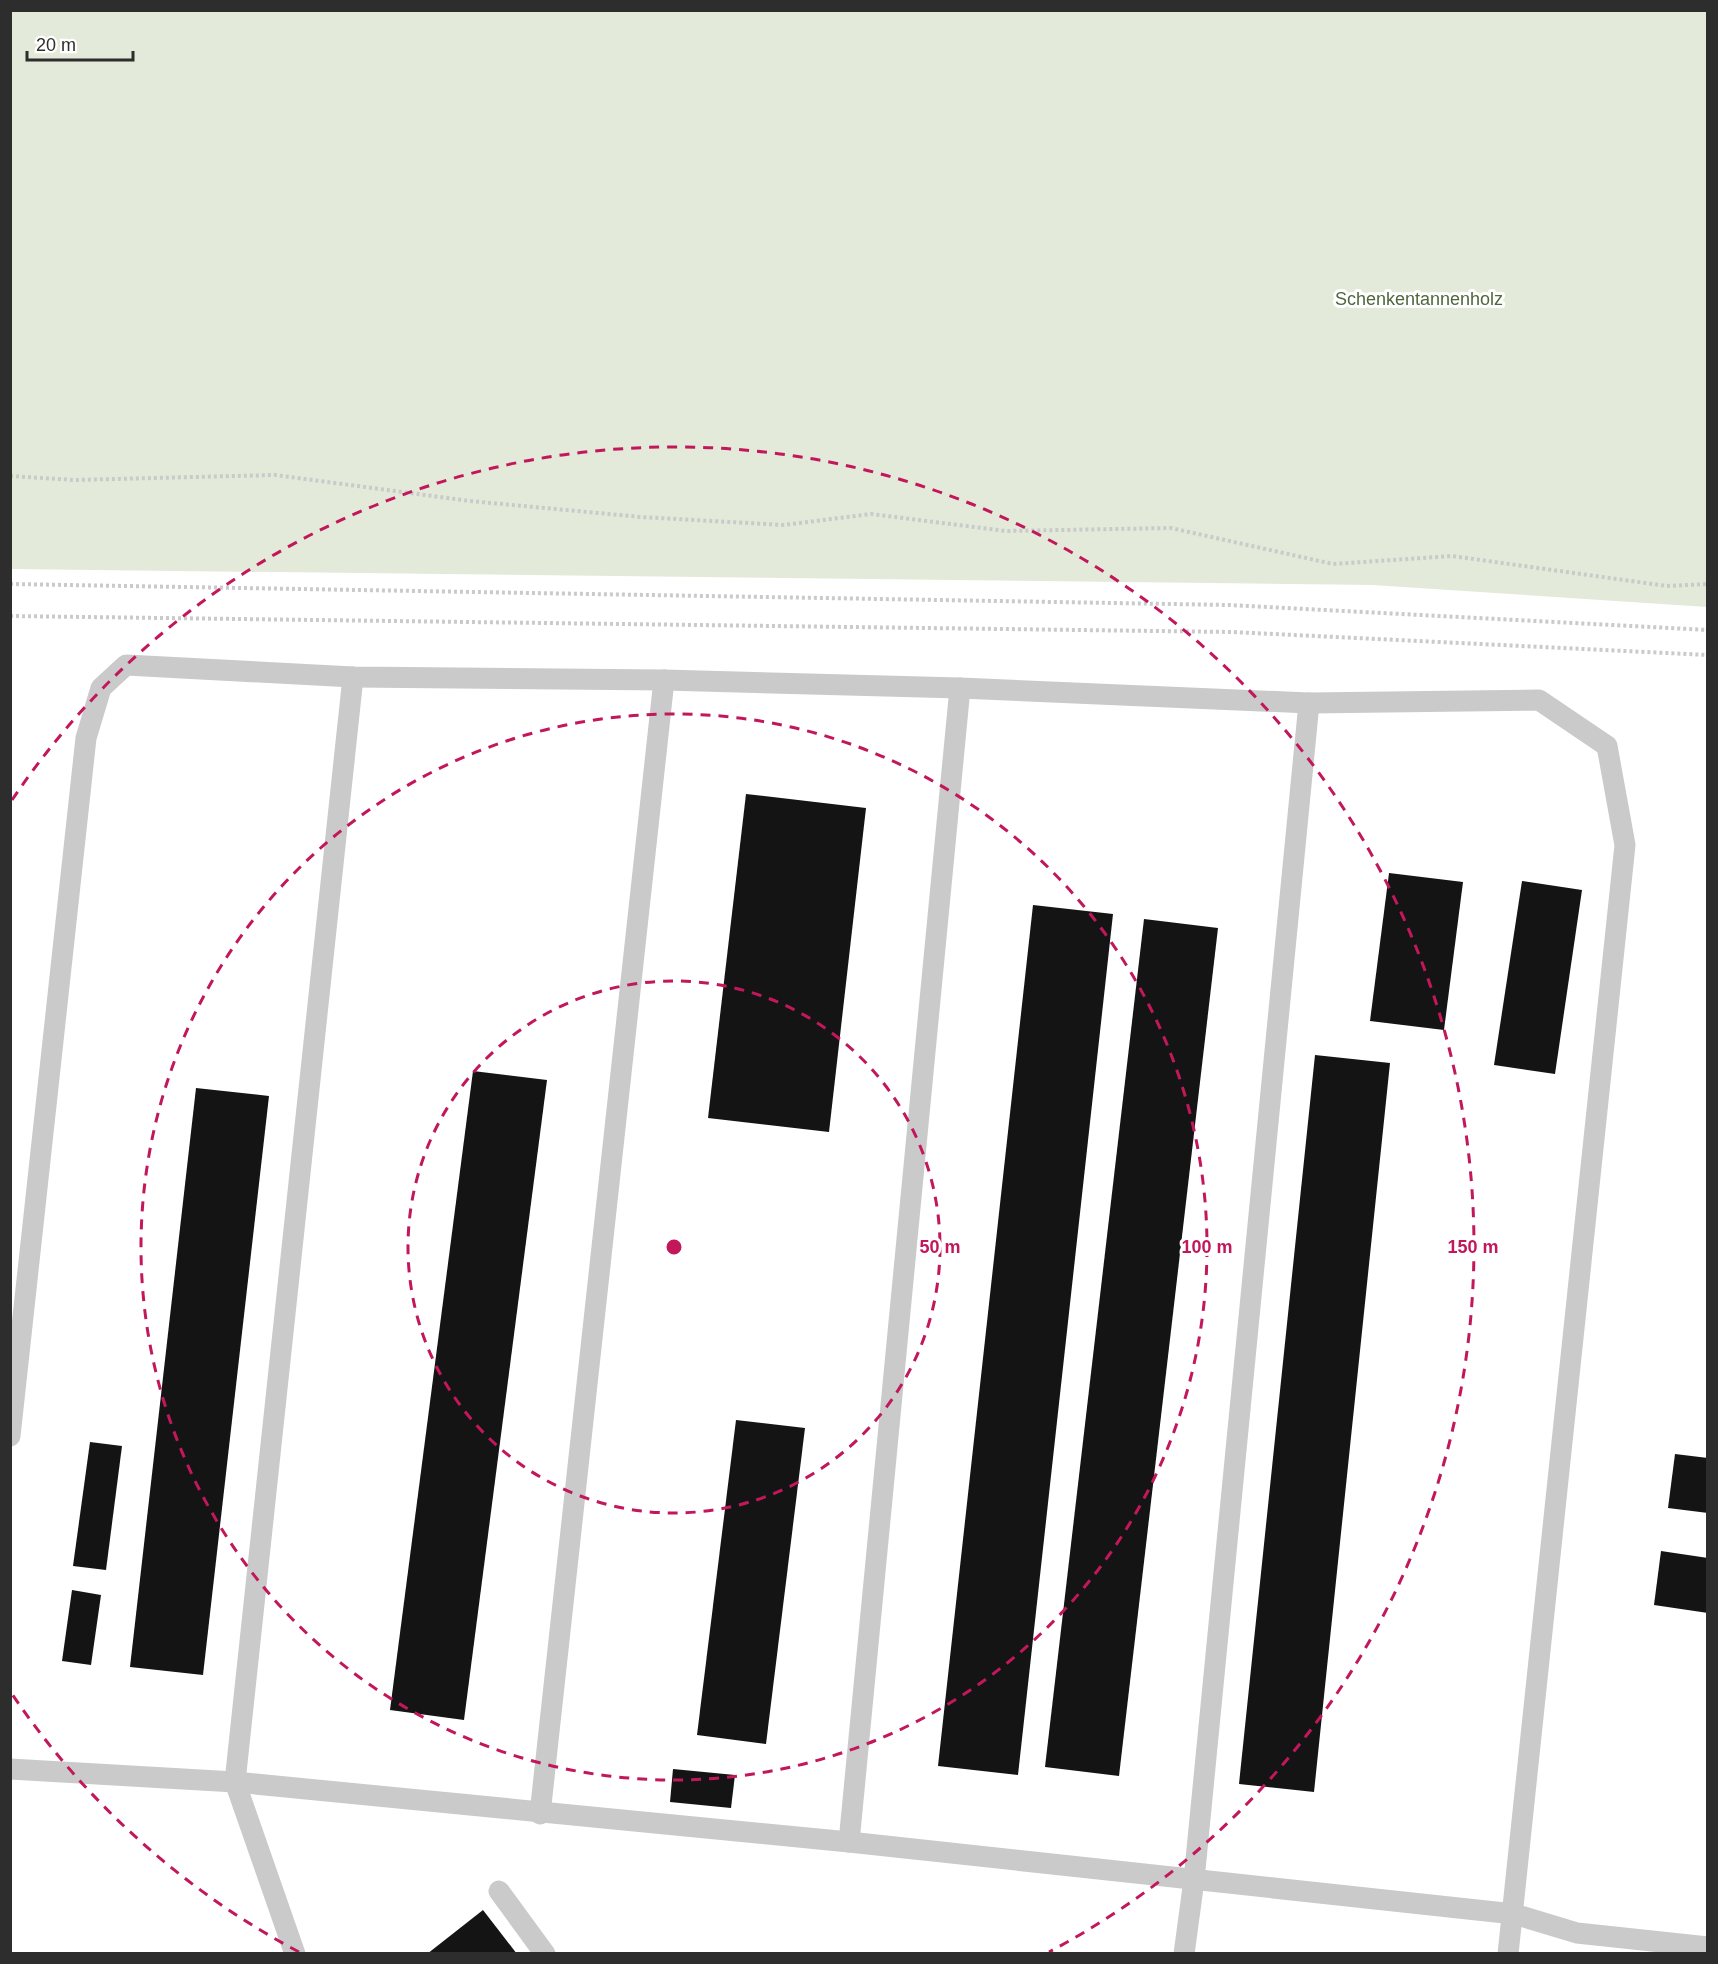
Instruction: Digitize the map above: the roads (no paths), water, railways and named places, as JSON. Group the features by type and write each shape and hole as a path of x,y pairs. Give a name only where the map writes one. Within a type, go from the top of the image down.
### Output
{"lane":[{"path":"10,1436 86,738 101,688 126,665 353,677 960,688 1309,703 1539,700 1607,746 1625,845 1514,1914 1508,1953"},
{"path":"295,1953 235,1782 353,677"},
{"path":"540,1814 664,681"},
{"path":"849,1842 960,688"},
{"path":"1184,1953 1194,1881 1309,703"},
{"path":"10,1769 235,1782 540,1814 849,1842 1514,1914 1577,1933 1707,1947"},
{"path":"499,1891 545,1953"}],"park label":[{"name":"Schenkentannenholz","path":"1419,299"}]}
